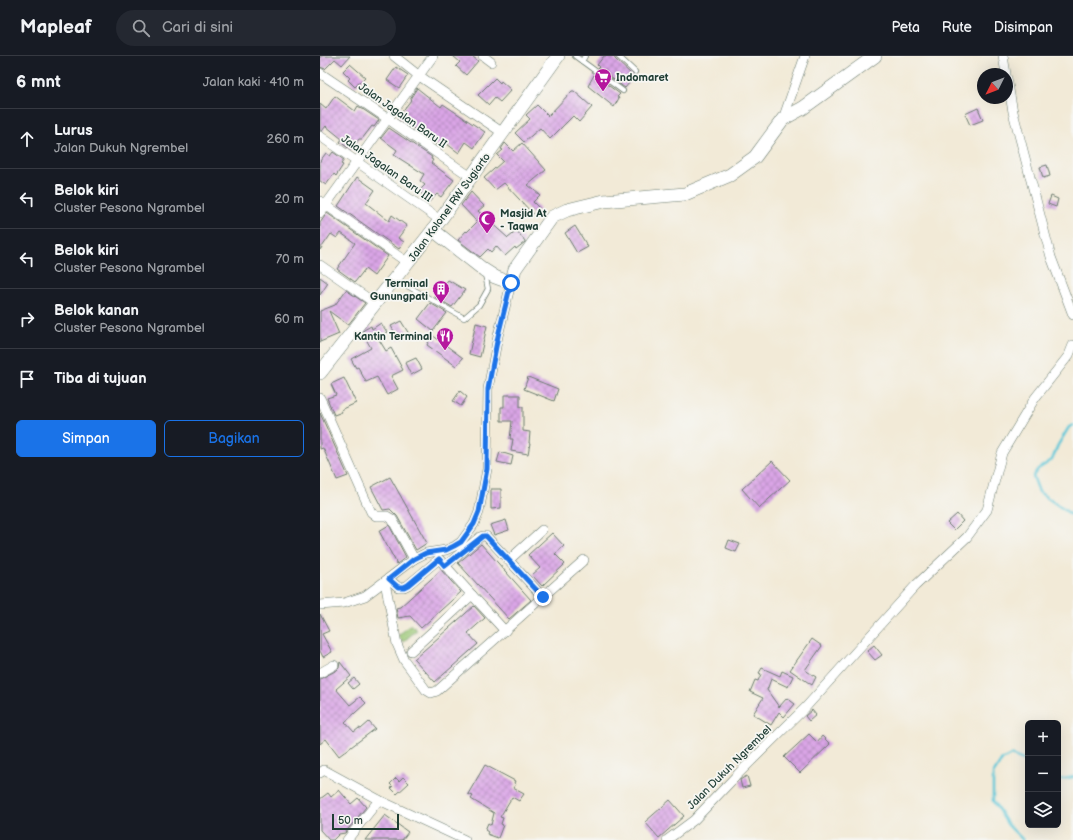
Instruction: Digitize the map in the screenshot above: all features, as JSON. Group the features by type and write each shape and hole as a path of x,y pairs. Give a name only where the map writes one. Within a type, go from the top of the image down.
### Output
{"street":[{"path":"394,56 418,75 503,133"},
{"path":"408,263 322,206 357,162 433,56"},
{"path":"483,56 491,62"},
{"name":"Jalan Kolonel RW Sugiarto","path":"321,368 376,304 437,225 558,56"},
{"path":"320,605 344,603 365,596 414,559 426,553 446,550 461,542 474,524 479,512 487,469 488,389 498,336 511,283 515,269 552,217 567,210 604,200 685,194 730,175 755,157 783,119 805,56"},
{"path":"783,119 803,108 875,56"},
{"path":"1003,56 1005,68"},
{"name":"Jalan Jagalan Baru II","path":"320,73 388,118 471,177"},
{"path":"1012,104 1051,257 1073,315"},
{"name":"Jalan Jagalan Baru III","path":"320,136 357,162 437,225"},
{"path":"437,225 484,270 495,277 511,283"},
{"path":"320,265 376,304"},
{"name":"Jalan Dukuh Ngrembel","path":"667,840 694,820 805,708 915,586 967,537 987,510 1002,453 1035,398 1069,355 1073,345"},
{"path":"320,398 371,512 376,516 387,516 392,519 414,559"},
{"path":"509,560 542,530"},
{"path":"445,566 483,536 486,536 543,597"},
{"path":"387,580 398,587 404,587 439,559 505,631"},
{"path":"387,580 395,637 401,654 426,690 431,693 437,691 584,560"},
{"path":"411,651 472,595"},
{"path":"320,673 334,665"},
{"path":"321,769 452,838 465,840"},
{"path":"347,840 380,800"}],"lane":[{"path":"575,56 622,91"},
{"path":"582,61 586,56"},
{"path":"618,56 635,72"},
{"path":"395,279 464,318 479,305 488,289 484,270"}],"green space":[{"path":"411,624 417,630 403,642 398,636"}],"building":[{"path":"320,56 350,56 342,65 335,59 325,69 320,67"},
{"path":"453,56 472,56 478,61 466,75 456,66 460,62"},
{"path":"604,56 614,56 615,59 635,76 625,88 598,68 599,67 597,65"},
{"path":"350,64 365,77 355,87 348,80 350,78 343,71"},
{"path":"396,67 408,75 399,88 387,80"},
{"name":"Indomaret","path":"594,75 620,94 617,97 619,98 614,107 588,86"},
{"path":"495,78 511,90 500,102 495,98 489,105 478,95"},
{"path":"417,88 441,107 443,104 485,132 474,148 466,142 459,153 443,141 439,147 398,117 411,100 410,99"},
{"path":"572,91 574,91 592,107 579,122 573,116 550,139 540,128 524,142 515,133 530,119 526,115 537,105 548,116"},
{"path":"335,96 355,111 358,106 379,120 374,127 372,126 362,139 359,139 351,150 340,142 342,139 326,126 322,131 320,130 320,104 326,109"},
{"path":"978,108 983,120 970,125 965,114"},
{"path":"389,128 432,157 431,159 433,160 431,163 454,180 441,197 437,194 429,202 419,191 425,185 420,181 424,174 394,155 397,150 381,138"},
{"path":"505,143 513,151 522,143 546,170 528,185 540,195 533,202 540,209 534,215 504,183 495,190 484,178 503,161 497,155 503,150 501,149"},
{"path":"333,152 344,160 341,164 343,165 336,176 334,174 326,185 320,181 320,161 326,153 330,156"},
{"path":"1047,165 1050,176 1043,178 1040,167"},
{"path":"357,177 375,190 366,203 389,221 392,215 407,226 398,238 404,242 399,249 338,206"},
{"path":"471,192 484,206 478,211 508,238 517,231 525,242 516,249 515,247 505,256 496,246 491,252 488,249 480,257 458,240 477,222 461,205"},
{"path":"1051,196 1058,199 1056,207 1048,204"},
{"path":"327,213 388,256 374,276 365,269 355,282 337,269 355,243 341,233 337,238 331,234 320,250 320,223"},
{"path":"575,226 588,247 577,253 565,233"},
{"path":"320,277 328,283 320,295"},
{"path":"448,280 465,290 452,307 435,297"},
{"path":"346,290 365,303 348,325 329,311 339,334 320,342 320,311 335,305"},
{"path":"430,303 447,313 433,331 418,319"},
{"path":"401,321 409,334 399,340 391,326"},
{"path":"381,323 387,332 378,338 386,351 391,348 403,370 391,376 398,389 387,395 377,377 366,382 358,367 356,368 351,359 371,348 362,332 371,326 372,329"},
{"path":"476,323 487,326 480,357 469,354"},
{"name":"Kantin Terminal","path":"432,335 463,358 456,366 427,345"},
{"path":"416,358 422,369 411,375 405,363"},
{"path":"528,377 558,389 554,401 524,389"},
{"path":"344,378 356,403 334,415 327,398 336,395 331,384"},
{"path":"460,391 467,397 461,406 453,401"},
{"path":"504,395 520,395 520,407 523,407 523,431 530,432 528,454 511,451 513,439 510,439 512,421 501,421 501,407 504,407"},
{"path":"320,413 348,476 337,480 323,448 320,449"},
{"path":"500,452 513,456 511,465 497,462"},
{"path":"772,461 790,480 759,508 742,489"},
{"path":"390,477 427,543 416,550 397,516 390,509 383,510 371,487"},
{"path":"491,489 501,489 501,508 491,509"},
{"path":"957,514 963,521 954,530 947,523"},
{"path":"506,520 509,530 494,535 490,525"},
{"path":"389,525 406,557 397,564 379,531"},
{"path":"552,533 564,546 555,554 565,564 542,586 532,575 540,568 528,555"},
{"path":"729,540 740,544 736,552 726,548"},
{"path":"481,544 531,600 509,619 458,563"},
{"path":"441,570 461,592 421,628 410,616 398,618 396,608 400,607"},
{"path":"474,606 485,618 468,633 478,644 435,682 414,659"},
{"path":"320,614 329,631 322,634 332,652 323,657 320,651"},
{"path":"812,639 822,646 805,670 816,677 812,685 790,670"},
{"path":"874,645 882,655 875,660 867,651"},
{"path":"340,662 351,676 336,689 350,705 360,697 366,703 345,722 354,732 359,728 361,729 369,722 375,729 339,756 326,739 320,744 320,679 337,670"},
{"path":"762,668 780,676 782,671 793,676 788,687 771,679 767,690 779,707 787,698 795,704 784,717 779,712 771,725 753,714 763,698 750,692 755,680 758,681 761,674 759,673"},
{"path":"354,678 359,684 353,689 348,683"},
{"path":"812,710 816,715 809,721 805,716"},
{"path":"809,734 817,742 822,736 830,744 800,773 784,757"},
{"path":"485,765 515,781 514,783 516,784 513,788 524,794 519,801 512,797 500,817 503,818 501,824 503,825 498,838 487,834 488,832 485,830 488,823 491,825 494,813 471,799 473,796 468,794"},
{"path":"747,776 750,786 742,788 740,780"},
{"path":"403,777 409,783 397,794 391,788 393,787 390,784 396,778 399,781"},
{"path":"339,790 351,804 358,798 366,807 345,833 339,834 333,840 329,840 320,830 320,799 328,793 331,797"},
{"path":"670,800 684,816 659,838 645,822"},
{"path":"385,815 408,832 402,840 365,840"}],"waterway":[{"path":"1073,425 1069,427 1058,445 1052,460 1038,469 1033,476 1039,492 1073,516"},
{"path":"1023,840 1008,825 993,801 993,774 1002,760 1011,755 1025,761"},
{"path":"1061,779 1073,777"}],"place":[{"name":"Indomaret","path":"603,92"},
{"name":"Masjid At - Taqwa","path":"487,234"},
{"name":"Terminal Gunungpati","path":"441,304"},
{"name":"Kantin Terminal","path":"445,351"}],"route":[{"path":"511,283 498,336 488,389 487,469 479,512 474,524 461,542 446,550 426,553 414,559 389,579 398,587 404,587 439,559 445,566 480,538 486,536 543,597"}]}
